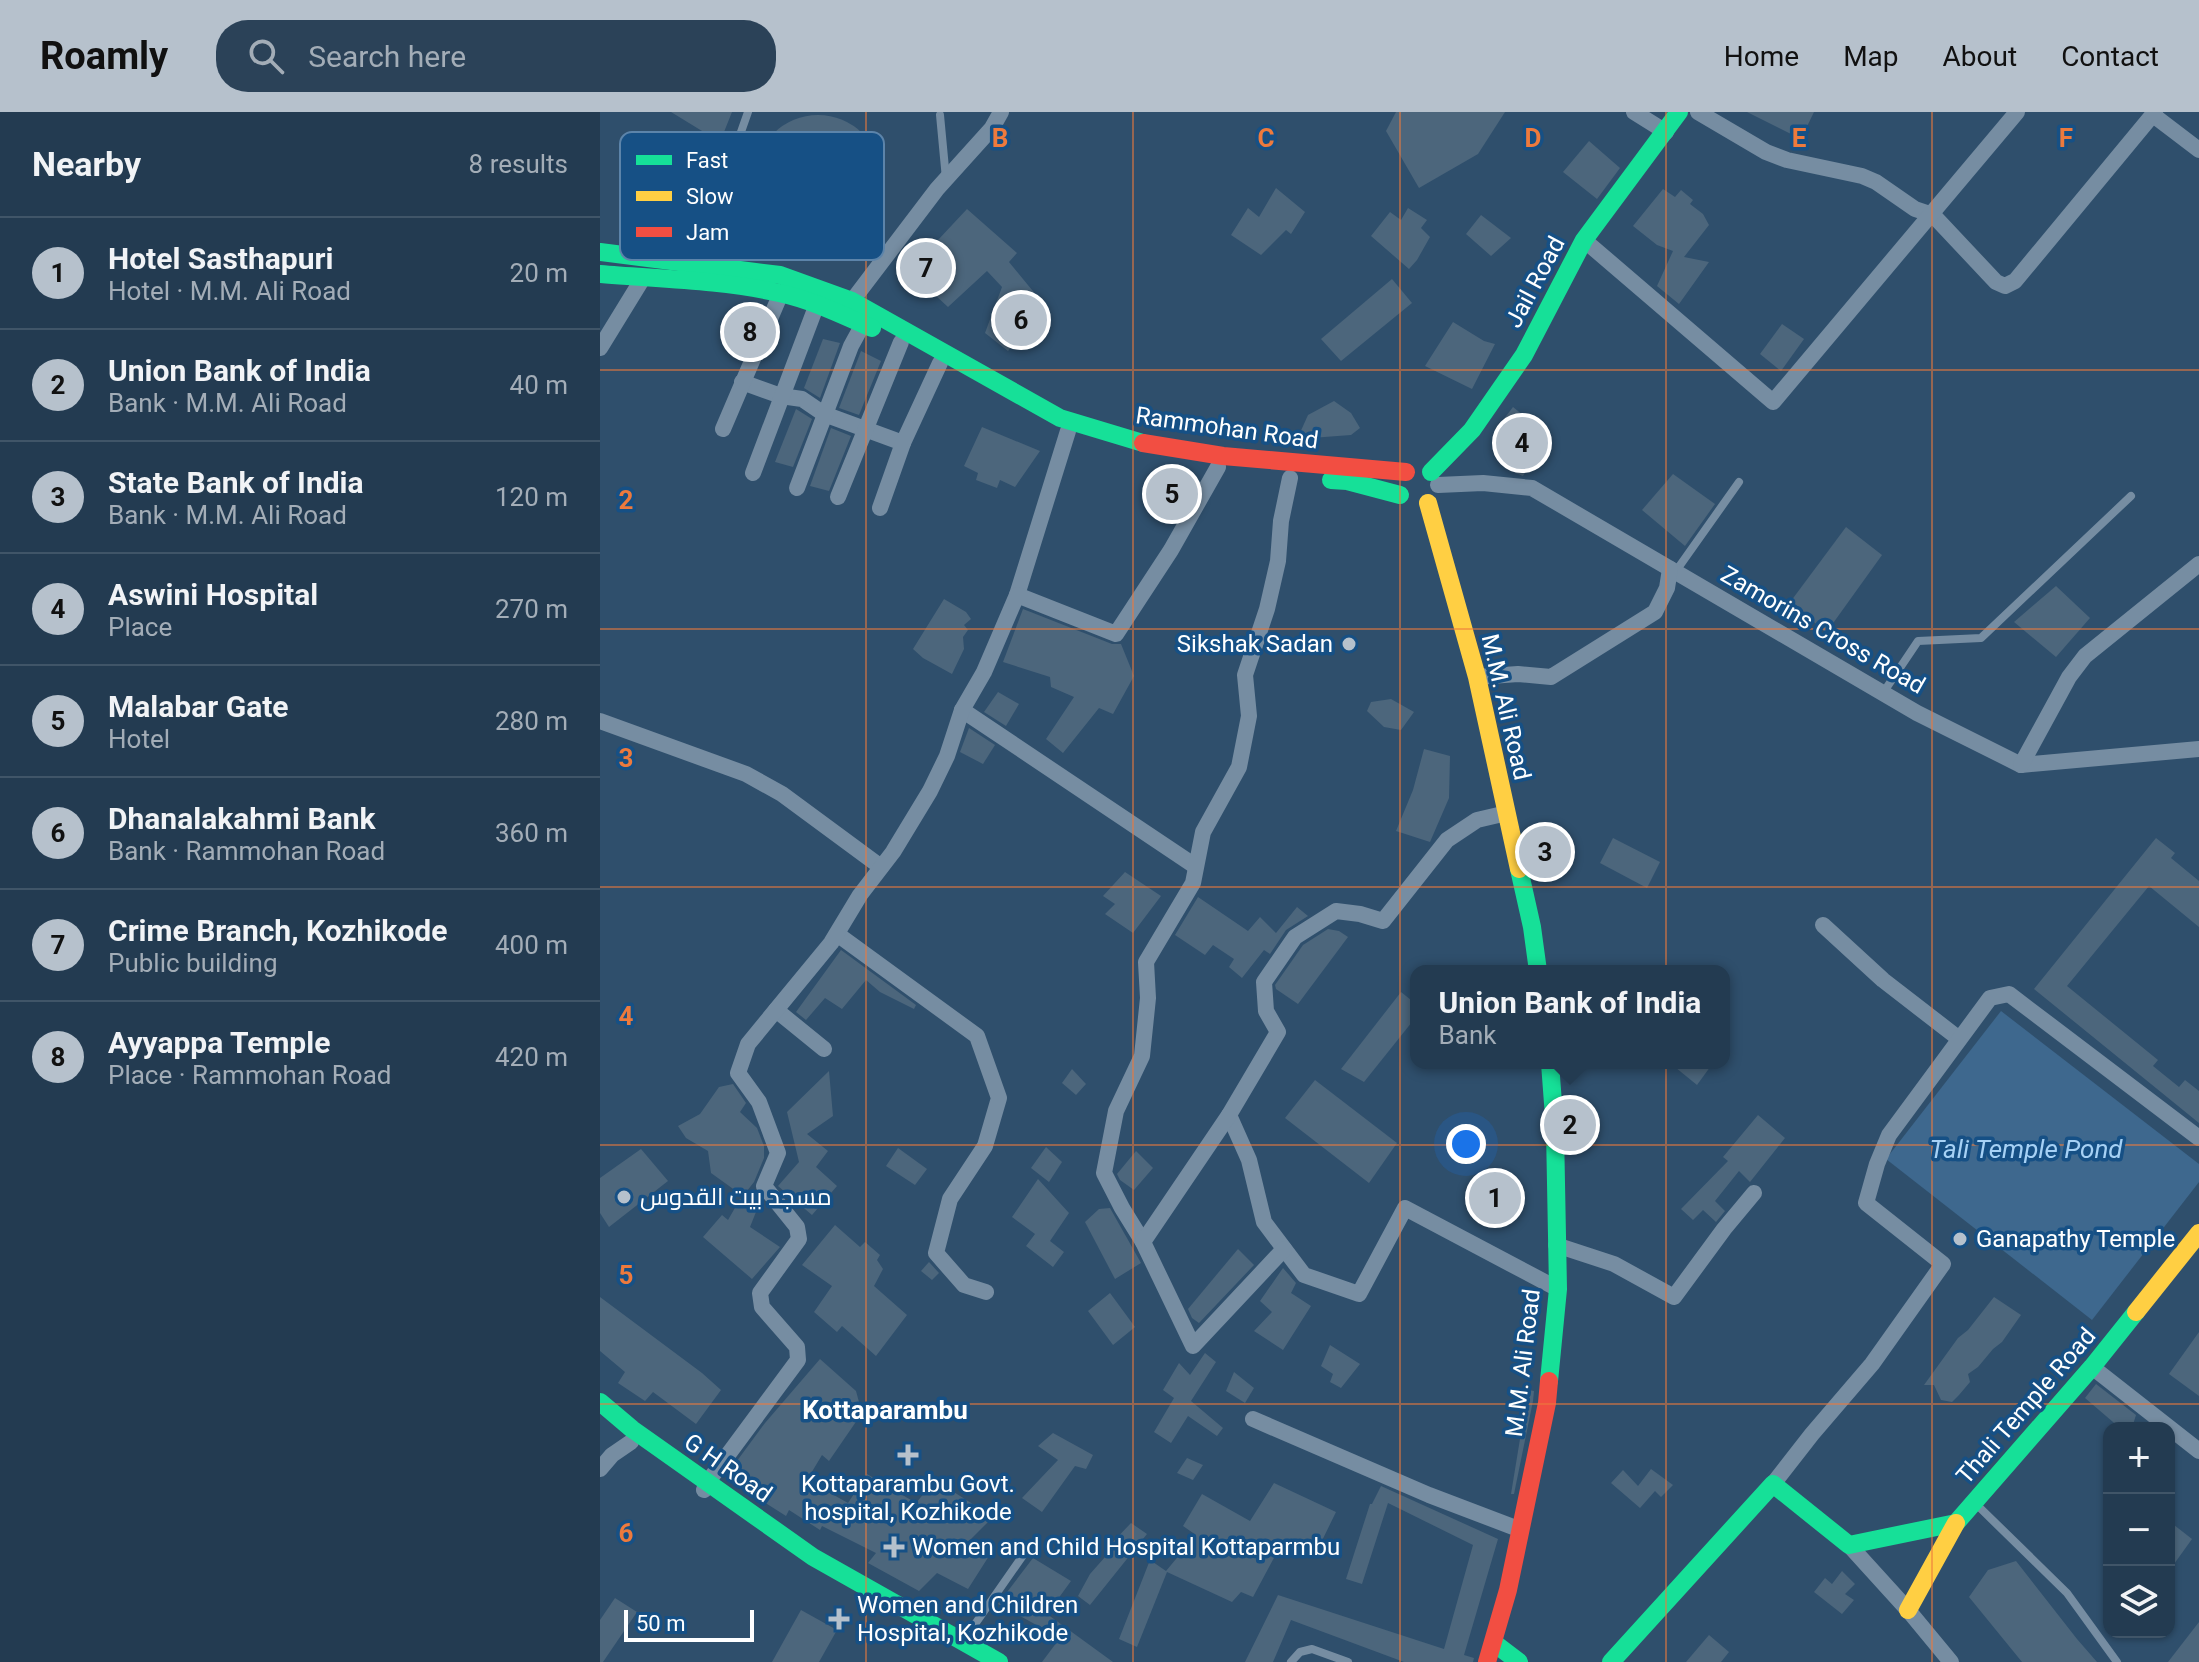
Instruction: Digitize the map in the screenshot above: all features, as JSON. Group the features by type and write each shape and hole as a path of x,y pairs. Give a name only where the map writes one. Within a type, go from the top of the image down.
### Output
{"main road":[{"name":"Jail Road","path":"1434,479 1524,355 1584,240 1679,112"},
{"name":"Rammohan Road","path":"600,252 620,255"},
{"name":"Rammohan Road","path":"663,260 780,275 812,298 901,342 1056,428 1137,452 1290,478 1347,481 1400,495"},
{"name":"Rammohan Road","path":"600,274 742,286 812,298 852,301 1060,418 1141,443 1223,456 1406,472"},
{"path":"1423,468 1434,479 1435,497 1428,503 1416,505 1406,502 1400,495 1400,482 1406,472 1423,468"},
{"name":"M.M. Ali Road","path":"1428,503 1477,677 1532,927 1537,965"},
{"name":"M.M. Ali Road","path":"1487,1662 1508,1590 1547,1403 1558,1289 1555,1130 1550,1069"},
{"name":"Thali Temple Road","path":"1908,1610 1956,1523 2092,1367 2199,1233"},
{"name":"G H Road","path":"600,1402 813,1573 971,1662"},
{"name":"G H Road","path":"600,1417 631,1442 813,1557 999,1662"},
{"path":"1611,1662 1773,1484 1849,1545 1956,1523"},
{"path":"1494,1643 1519,1662"}],"street":[{"path":"884,260 946,180 992,128 1001,112"},
{"path":"1634,112 1666,132"},
{"path":"1698,112 1766,152 1876,182 1915,209 1933,215 1996,282 2005,286 2015,281 2154,114 2199,150"},
{"path":"1584,240 1773,402 2017,112"},
{"path":"852,301 884,260"},
{"path":"600,348 643,278"},
{"path":"723,429 781,293"},
{"path":"753,473 812,298"},
{"path":"797,488 851,346 863,324"},
{"path":"838,497 901,342"},
{"path":"880,508 903,443 940,363"},
{"path":"742,382 781,396 802,399 824,414 903,443"},
{"path":"705,1488 798,1360 797,1347 762,1307 760,1293 799,1239 797,1227 764,1186 778,1153 759,1102 738,1073 748,1044 837,934 930,791 947,756 962,710 984,672 1017,595 1068,431"},
{"path":"1017,595 1116,634 1171,550 1218,467"},
{"path":"1284,1249 1193,1346 1143,1242 1104,1173 1116,1111 1142,1056 1148,998 1146,962 1193,883 1203,832 1239,767 1249,716 1245,675 1267,609 1278,561 1281,521 1290,478"},
{"name":"Zamorins Cross Road","path":"1434,479 1532,488 1917,713 2021,765"},
{"path":"2021,765 2069,677 2085,656 2199,564"},
{"path":"1477,677 1518,674 1551,677 1655,612 1673,570"},
{"path":"962,710 1195,866"},
{"path":"600,721 746,774 782,794 881,867"},
{"path":"2021,765 2199,749"},
{"path":"1143,1242 1229,1115 1278,1032 1266,1011 1264,982 1295,937 1336,911 1383,921 1447,840 1477,820 1507,813"},
{"path":"1823,925 1883,980 1958,1038"},
{"path":"837,934 977,1036 999,1098 985,1146 950,1199 936,1253 964,1285 986,1292"},
{"path":"1773,1484 1872,1364 1943,1264 1866,1203 1889,1135 1990,998 2009,994 2199,1138"},
{"path":"776,1010 824,1049"},
{"path":"1229,1115 1249,1160 1264,1222 1304,1275 1359,1294 1405,1208 1558,1289"},
{"path":"1556,1245 1614,1264 1674,1297 1754,1193"},
{"path":"2092,1367 2199,1451"},
{"path":"1253,1419 1429,1495 1521,1530"},
{"path":"600,1469 612,1455 631,1442"},
{"path":"1849,1545 1951,1662"}],"lane":[{"path":"741,132 748,112"},
{"path":"940,115 946,180"},
{"path":"695,264 696,260"},
{"path":"1673,570 1739,482"},
{"path":"1883,693 1918,641 1981,638 2131,496"},
{"path":"1974,1502 2067,1593 2117,1662"},
{"path":"963,1641 1031,1544"},
{"path":"1291,1662 1300,1652 1312,1649 1348,1662"}],"water":[{"name":"Tali Temple Pond","path":"2001,1011 2199,1164 2199,1182 2092,1320 1886,1159"}],"building":[{"path":"671,112 732,112 724,132 704,132"},
{"path":"1396,112 1505,112 1478,154 1419,188 1386,131"},
{"path":"1747,112 1814,112 1801,139"},
{"path":"806,116 830,116 862,132 774,132"},
{"path":"1589,141 1620,168 1597,199 1563,172"},
{"path":"1276,188 1305,212 1291,234 1286,230 1261,255 1231,235 1248,208 1259,217"},
{"path":"1663,189 1675,197 1681,190 1693,200 1690,204 1703,214 1709,225 1684,257 1709,262 1679,304 1657,286 1673,251 1657,245 1633,226"},
{"path":"1408,208 1427,220 1421,228 1430,237 1409,269 1371,236 1390,212 1401,220"},
{"path":"967,209 1017,253 1009,262 1046,307 1008,351 985,333 1002,287 987,271 948,307 909,271"},
{"path":"1481,215 1511,238 1491,256 1466,234"},
{"path":"1392,279 1412,303 1341,361 1321,339"},
{"path":"1453,322 1484,341 1495,344 1472,389 1425,366"},
{"path":"1782,324 1804,339 1781,371 1760,354"},
{"path":"823,339 840,343 820,398 804,388"},
{"path":"861,351 881,361 859,415 839,408"},
{"path":"1334,401 1351,413 1360,428 1351,435 1311,438 1299,435 1308,415"},
{"path":"1513,407 1551,438 1523,476 1506,469 1506,463 1495,457 1500,449 1494,432"},
{"path":"796,409 812,419 793,467 775,462"},
{"path":"982,427 1040,451 1015,487 1000,480 997,488 976,480 978,473 964,466"},
{"path":"831,428 851,436 829,491 810,486"},
{"path":"1673,474 1715,504 1685,546 1642,510"},
{"path":"1846,527 1882,555 1826,633 1791,601"},
{"path":"2056,586 2090,618 2056,657 2014,622"},
{"path":"944,599 966,612 971,619 964,625 968,630 963,637 964,649 952,674 913,649"},
{"path":"1023,609 1112,644 1121,644 1134,676 1113,714 1099,708 1063,753 1046,739 1074,697 1051,687 1050,677 1003,662"},
{"path":"998,692 1019,704 1006,726 984,712"},
{"path":"1391,699 1414,712 1401,730 1384,727 1367,711 1371,702"},
{"path":"969,728 995,745 983,764 960,752"},
{"path":"1424,749 1450,756 1449,798 1430,842 1396,831 1413,790"},
{"path":"1613,838 1660,862 1647,888 1600,863"},
{"path":"2156,838 2175,853 2171,858 2199,881 2199,927 2149,886 2067,986 2158,1060 2153,1066 2179,1087 2185,1080 2199,1091 2199,1123 2034,989"},
{"path":"1125,872 1161,896 1133,933 1105,914 1115,904 1103,896"},
{"path":"1198,897 1248,931 1260,917 1276,933 1297,907 1308,916 1286,930 1270,954 1264,950 1242,978 1229,967 1234,959 1213,945 1205,955 1175,935"},
{"path":"1328,929 1348,937 1298,1004 1276,989 1275,985 1303,945"},
{"path":"841,950 916,1005 914,1009 880,992 866,980 842,1009 825,998 806,1020 796,1012"},
{"path":"1401,992 1410,999 1410,1024 1364,1082 1341,1069"},
{"path":"1072,1069 1086,1084 1076,1095 1062,1083"},
{"path":"1677,1069 1709,1069 1697,1085"},
{"path":"829,1071 833,1116 807,1134 828,1151 816,1167 837,1186 812,1215 778,1186 799,1162 787,1112"},
{"path":"1315,1080 1397,1143 1369,1183 1285,1118"},
{"path":"733,1084 746,1103 740,1112 757,1128 764,1146 764,1158 754,1182 743,1196 711,1173 708,1151 686,1138 678,1126 700,1114 719,1087"},
{"path":"1758,1115 1785,1138 1750,1182 1739,1171 1715,1201 1725,1211 1716,1222 1703,1210 1693,1220 1681,1209 1728,1161 1723,1157"},
{"path":"1046,1147 1062,1162 1049,1182 1031,1168"},
{"path":"898,1148 927,1169 915,1185 886,1166"},
{"name":"مسجد بیت القدوس","path":"641,1149 668,1181 609,1227 600,1213 600,1178"},
{"path":"1136,1151 1153,1168 1134,1190 1117,1174"},
{"path":"1038,1179 1069,1213 1050,1241 1064,1252 1053,1267 1026,1246 1035,1234 1012,1217"},
{"path":"740,1199 756,1212 750,1227 780,1247 752,1279 703,1237 722,1215 728,1220"},
{"path":"1110,1208 1141,1263 1115,1279 1085,1222 1099,1209"},
{"path":"835,1225 860,1247 865,1242 880,1255 877,1260 883,1269 874,1286 907,1315 876,1356 842,1326 837,1332 814,1312 832,1286 802,1265"},
{"path":"1238,1249 1254,1265 1199,1323 1192,1318 1188,1309"},
{"path":"929,1262 939,1273 932,1280 921,1271"},
{"path":"1283,1268 1296,1283 1291,1293 1311,1306 1283,1350 1254,1331 1272,1312 1260,1301"},
{"path":"1110,1293 1135,1327 1113,1345 1088,1311"},
{"path":"600,1297 721,1390 696,1424 653,1392 645,1401 618,1383 625,1372 600,1351"},
{"path":"1994,1297 2021,1315 2002,1342 1968,1374 1970,1382 1959,1395 1952,1402 1941,1400 1934,1385 1924,1385 1958,1338"},
{"path":"2199,1332 2199,1396 2169,1374"},
{"path":"1330,1345 1360,1364 1341,1388 1330,1382 1333,1374 1321,1366"},
{"path":"1205,1353 1216,1362 1191,1401 1223,1428 1217,1436 1188,1416 1171,1443 1154,1432 1174,1398 1163,1390 1179,1363 1190,1375"},
{"path":"820,1359 856,1391 862,1413 829,1461 822,1455 807,1480 848,1503 867,1474 916,1503 935,1480 993,1517 967,1543 989,1556 968,1589 937,1573 919,1591 868,1563 876,1553 822,1526 820,1530 789,1510 786,1516 736,1484 742,1476 731,1469 765,1423"},
{"path":"1234,1372 1254,1388 1245,1403 1226,1391"},
{"path":"2096,1384 2136,1415 2134,1422 2113,1422 2085,1398"},
{"path":"1528,1390 1534,1391 1533,1401 1514,1494 1511,1494"},
{"path":"1053,1433 1093,1455 1086,1469 1075,1466 1042,1512 1022,1498 1058,1460 1038,1446"},
{"path":"1187,1458 1203,1465 1193,1480 1177,1473"},
{"path":"1651,1469 1673,1485 1661,1497 1655,1491 1640,1508 1611,1483 1623,1470 1638,1486"},
{"path":"1274,1483 1336,1512 1314,1557 1283,1541 1253,1597 1241,1592 1232,1602 1167,1572 1137,1647 1119,1639 1150,1560 1166,1571 1196,1535 1183,1526 1202,1494 1250,1521"},
{"path":"1381,1486 1498,1539 1464,1655 1474,1658 1473,1662 1404,1662 1291,1620 1273,1662 1245,1662 1278,1595 1444,1649 1473,1545 1388,1503 1362,1584 1346,1579 1370,1504"},
{"path":"1131,1523 1147,1534 1090,1605 1078,1596 1090,1574 1113,1548 1110,1545"},
{"path":"2175,1526 2192,1539 2175,1563"},
{"path":"1033,1558 1071,1581 1047,1614 1113,1662 1042,1662 1060,1638 998,1604"},
{"path":"2016,1561 2097,1662 2022,1662 1969,1597 1988,1570"},
{"path":"1842,1571 1855,1584 1845,1594 1854,1600 1842,1614 1814,1592 1825,1578 1832,1584"},
{"path":"615,1598 637,1612 603,1662 600,1662 600,1620"},
{"path":"801,1610 837,1630 819,1662 772,1662"},
{"path":"2199,1622 2199,1662 2168,1662"},
{"path":"1709,1635 1729,1652 1721,1662 1686,1662"}],"traffic: fast":[{"path":"1431,472 1472,430 1524,355 1584,240 1679,112"},
{"path":"600,252 620,255"},
{"path":"663,260 780,275 852,301 1060,418 1143,443"},
{"path":"600,274 712,283 779,293 872,328"},
{"path":"1331,480 1347,481 1400,495"},
{"path":"1519,869 1537,965"},
{"path":"1549,1381 1558,1289 1555,1130 1550,1069"},
{"path":"1611,1662 1773,1484 1849,1545 1956,1523 2136,1312"},
{"path":"600,1402 632,1429 813,1557 999,1662"},
{"path":"1494,1643 1519,1662"}],"traffic: slow":[{"path":"1428,503 1477,677 1519,869"},
{"path":"2136,1312 2199,1233"},
{"path":"1908,1610 1956,1523"}],"traffic: jam":[{"path":"1143,443 1223,456 1406,472"},
{"path":"1487,1662 1508,1590 1549,1381"}],"place":[{"name":"Crime Branch, Kozhikode","path":"926,268"},
{"name":"Dhanalakahmi Bank","path":"1021,320"},
{"name":"Ayyappa Temple","path":"750,332"},
{"name":"Aswini Hospital","path":"1522,443"},
{"name":"Malabar Gate","path":"1172,494"},
{"name":"Sikshak Sadan","path":"1349,644"},
{"name":"State Bank of India","path":"1545,852"},
{"name":"Union Bank of India","path":"1570,1125"},
{"name":"مسجد بیت القدوس","path":"624,1197"},
{"name":"Hotel Sasthapuri","path":"1495,1198"},
{"name":"Ganapathy Temple","path":"1960,1239"},
{"name":"Kottaparambu Govt. hospital, Kozhikode","path":"908,1455"},
{"name":"Women and Child Hospital Kottaparmbu","path":"894,1547"},
{"name":"Women and Children Hospital, Kozhikode","path":"839,1619"}],"district":[{"name":"Kottaparambu","path":"885,1410"}]}
